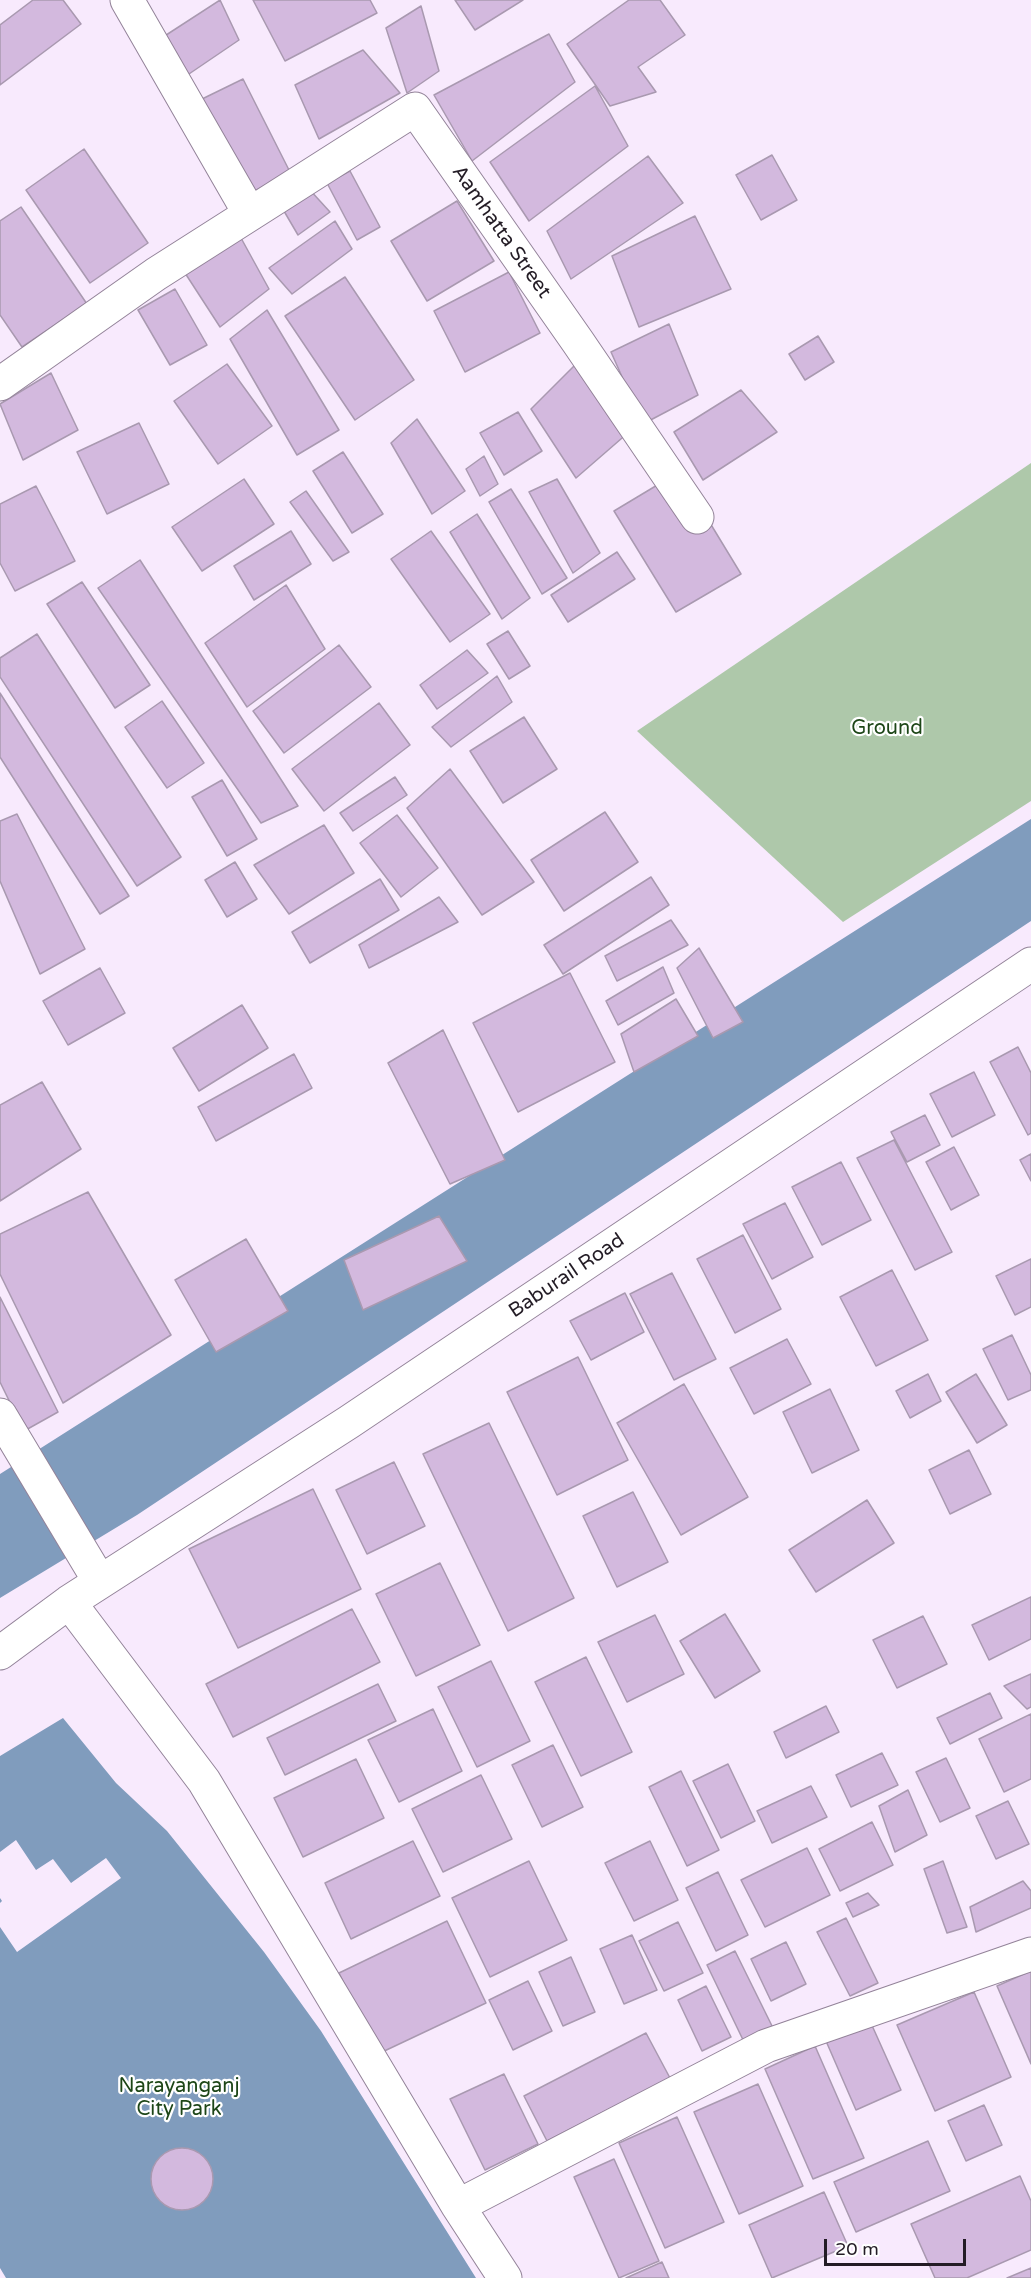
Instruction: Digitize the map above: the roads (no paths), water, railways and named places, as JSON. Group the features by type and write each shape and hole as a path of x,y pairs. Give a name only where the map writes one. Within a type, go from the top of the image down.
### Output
{"street":[{"path":"127,0 250,214"},
{"name":"Aamhatta Street","path":"0,384 156,274 415,109 697,517"},
{"name":"Baburail Road","path":"0,1653 69,1602 93,1573 349,1422 1031,964"},
{"path":"0,1415 93,1573"},
{"path":"69,1602 204,1781 458,2206 505,2278"},
{"path":"458,2206 766,2046 1031,1954"}],"water":[{"path":"1031,819 1031,921 137,1515 0,1598 0,1474"},
{"name":"Narayanganj City Park","path":"63,1718 116,1783 167,1831 264,1952 321,2031 476,2278 6,2278 0,2268 0,1756"}],"park label":[{"name":"Ground","path":"887,729"}]}
